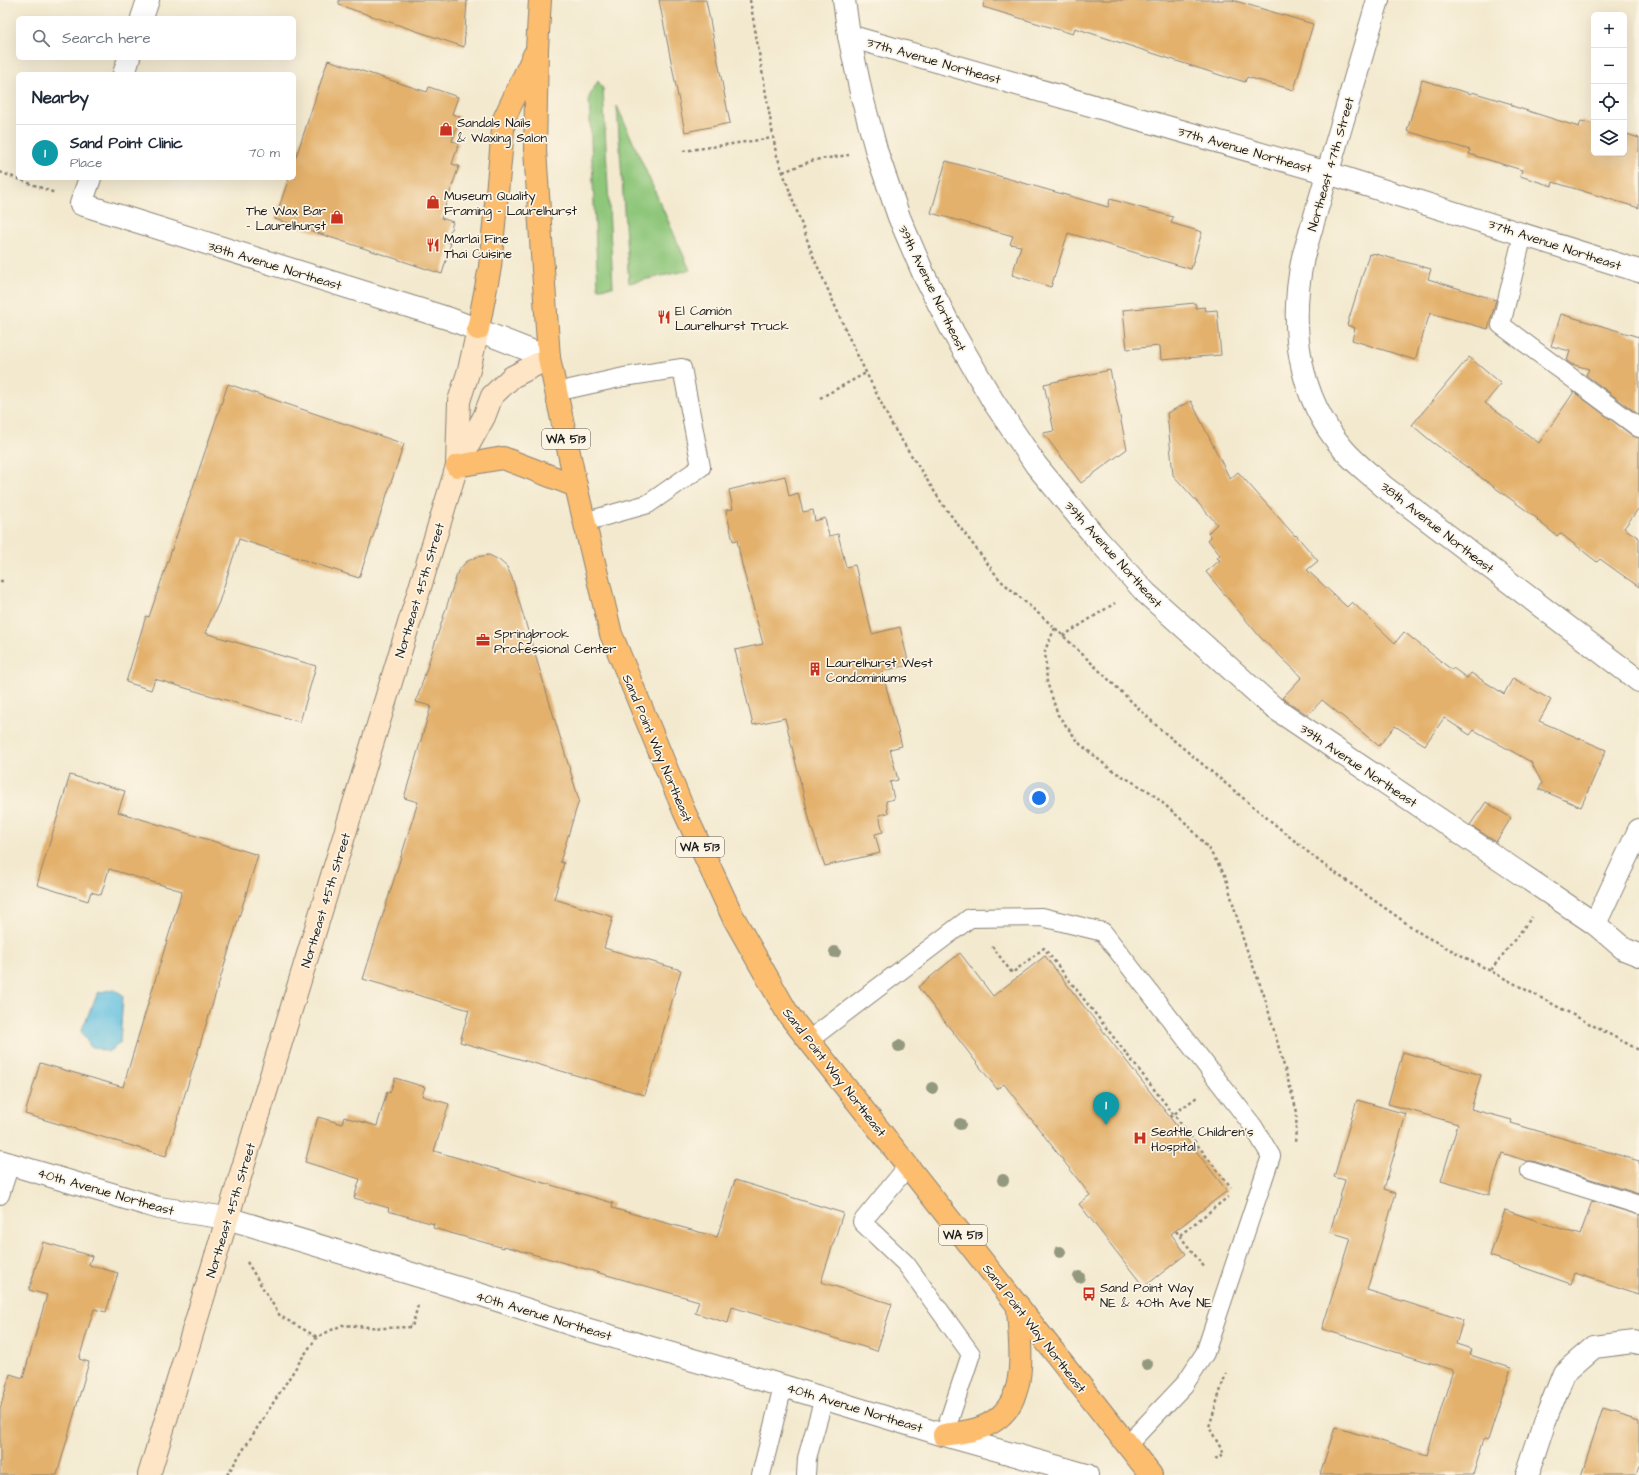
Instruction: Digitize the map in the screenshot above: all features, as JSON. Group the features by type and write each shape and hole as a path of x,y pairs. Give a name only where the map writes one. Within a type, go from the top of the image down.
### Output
{"main road":[{"name":"WA 513","path":"538,49 540,0"},
{"path":"478,329 490,267 504,119 538,49"},
{"name":"Sand Point Way Northeast","path":"538,49 535,150 549,358 584,522 611,634 684,810 732,915 788,1014 1151,1475"},
{"path":"457,466 503,458 576,486"},
{"path":"944,1435 980,1428 996,1420 1007,1410 1017,1392 1020,1374 1018,1305"}],"street":[{"path":"143,16 148,0"},
{"name":"39th Avenue Northeast","path":"844,0 849,36 862,97 877,153 899,217 924,275 953,332 993,401 1036,465 1097,539 1142,587 1273,707 1595,924 1624,949 1639,955"},
{"name":"Northeast 47th Street","path":"1296,330 1296,306 1303,257 1378,0"},
{"name":"37th Avenue Northeast","path":"849,36 1328,173 1639,271"},
{"path":"125,72 128,60"},
{"path":"81,204 89,180"},
{"name":"38th Avenue Northeast","path":"81,204 442,317 478,329 549,358"},
{"path":"457,466 459,401 469,370 478,329"},
{"name":"38th Avenue Northeast","path":"1296,330 1304,373 1319,414 1344,451 1383,486 1639,681"},
{"name":"Northeast 45th Street","path":"149,1475 457,466 484,417 492,396 512,377 549,358"},
{"path":"1595,924 1639,830"},
{"name":"40th Avenue Northeast","path":"5,1162 159,1208 227,1218 426,1278 586,1329 824,1398 944,1435 1087,1475"},
{"path":"1527,1475 1544,1423 1564,1373 1594,1346 1634,1342 1639,1344"}],"lane":[{"path":"1523,234 1501,325 1639,428"},
{"path":"556,392 624,377 682,368 701,467 648,504 584,522"},
{"path":"809,1040 970,918 1042,917 1103,932 1253,1126 1271,1156 1205,1353 1184,1385 1127,1445"},
{"path":"0,1195 5,1162"},
{"path":"908,1166 862,1222 906,1264 971,1354 944,1435"},
{"path":"1530,1171 1639,1205"},
{"path":"761,1475 783,1386"},
{"path":"806,1475 807,1458 824,1398"}],"path":[{"path":"750,0 776,153 813,256 851,342 892,425 948,511 1000,580 1063,636 1159,728 1320,862 1423,935 1639,1050"},
{"path":"683,151 773,138"},
{"path":"783,172 814,160 845,156"},
{"path":"0,172 16,178"},
{"path":"20,180 81,204"},
{"path":"820,398 866,373"},
{"path":"1063,636 1142,587"},
{"path":"1491,970 1533,916 1555,898"},
{"path":"970,918 1012,972 1044,948 1234,1192 1180,1235"},
{"path":"1170,1117 1217,1080"},
{"path":"1176,1231 1225,1294"},
{"path":"247,1262 280,1316 317,1337"},
{"path":"227,1475 317,1337 342,1325 383,1328 412,1327 426,1278"},
{"path":"1216,1459 1224,1454"}],"green space":[{"path":"598,81 603,89 613,287 598,288 589,97"},
{"path":"617,106 690,270 629,283"}],"water":[{"path":"113,989 123,995 120,1043 108,1052 90,1046 81,1031 98,993"}],"building":[{"path":"339,0 467,0 464,47 339,5"},
{"path":"659,0 706,0 730,123 685,132"},
{"path":"984,0 1232,0 1313,24 1294,90 1247,77 1245,82 1229,78 1075,28 1073,34 983,7"},
{"path":"328,60 427,92 429,87 458,97 452,114 460,117 452,141 459,143 452,164 459,166 441,218 453,222 447,242 451,243 442,274 275,219 288,180 296,180 296,157"},
{"path":"1422,80 1472,94 1472,92 1579,127 1581,121 1591,123 1591,156 1627,156 1627,134 1639,138 1639,208 1553,182 1552,186 1520,176 1522,170 1469,154 1470,150 1407,131"},
{"path":"946,161 1108,207 1110,199 1173,217 1171,223 1202,232 1191,269 1068,233 1051,287 1012,275 1021,246 1010,244 1013,236 931,213"},
{"path":"1372,253 1431,269 1428,279 1496,300 1488,329 1430,313 1415,360 1352,340 1355,328 1347,325 1369,254 1372,255"},
{"path":"1195,303 1196,308 1205,307 1206,311 1217,310 1221,355 1161,360 1160,346 1127,349 1123,310"},
{"path":"1561,314 1639,337 1639,415 1586,375 1589,369 1571,364 1567,361 1570,351 1551,346"},
{"path":"1469,357 1501,384 1485,403 1539,443 1574,392 1633,436 1639,438 1639,508 1624,528 1639,538 1639,587 1600,559 1597,562 1560,533 1557,536 1537,520 1538,519 1431,441 1412,425"},
{"path":"1110,370 1127,449 1081,483 1043,433 1054,431 1044,384"},
{"path":"228,384 404,444 359,578 239,539 219,602 205,633 316,666 300,722 155,679 151,690 126,682 146,616 149,617"},
{"path":"1191,401 1230,479 1238,472 1295,536 1296,535 1318,561 1307,570 1347,607 1352,602 1395,643 1404,632 1452,670 1453,668 1467,678 1471,673 1504,694 1513,678 1551,700 1539,721 1606,750 1581,807 1539,789 1542,783 1531,762 1474,730 1470,735 1444,718 1425,745 1395,726 1379,746 1322,700 1308,715 1282,698 1302,677 1261,638 1206,572 1220,560 1217,558 1220,555 1208,540 1211,537 1208,533 1217,524 1173,475 1167,413"},
{"name":"Laurelhurst West Condominiums","path":"785,476 789,496 798,493 803,512 813,510 815,521 825,518 829,536 838,534 846,567 855,565 872,634 900,627 909,665 882,671 902,746 890,749 898,780 890,782 894,799 886,801 888,813 879,815 883,832 875,834 880,853 825,866 811,826 785,718 753,725 735,650 763,644 742,565 737,540 733,541 726,510 733,509 729,490"},
{"path":"489,555 499,560 507,567 512,578 579,800 560,862 564,863 554,899 613,917 604,948 681,970 645,1095 460,1042 469,1010 363,979 418,802 404,798 431,706 416,702 458,571 466,562 476,557"},
{"path":"70,775 125,791 118,812 258,855 166,1156 25,1114 40,1063 123,1087 182,891 109,869 101,895 91,892 88,901 37,885"},
{"path":"1486,802 1511,818 1496,842 1470,825"},
{"path":"960,953 993,996 1045,956 1227,1191 1171,1234 1186,1254 1144,1287 1079,1204 1090,1195 1004,1084 997,1089 918,987"},
{"path":"1403,1052 1481,1075 1471,1109 1512,1120 1511,1123 1639,1161 1639,1194 1533,1161 1527,1161 1502,1153 1489,1195 1441,1181 1458,1124 1388,1104"},
{"path":"395,1078 425,1087 422,1096 449,1104 434,1151 613,1203 612,1208 717,1237 735,1180 843,1213 821,1282 892,1304 877,1351 732,1307 728,1323 695,1313 699,1301 504,1246 504,1248 433,1228 434,1224 388,1211 389,1208 354,1198 360,1179 305,1162 318,1117 342,1124 344,1117 377,1126 387,1092 390,1093"},
{"path":"1357,1100 1406,1114 1384,1189 1396,1193 1367,1290 1463,1320 1456,1344 1472,1349 1470,1355 1511,1368 1488,1440 1484,1439 1473,1475 1320,1475 1335,1427 1427,1455 1453,1370 1322,1329 1350,1238 1330,1232 1345,1180 1334,1177"},
{"path":"1592,1201 1639,1215 1639,1294 1575,1273 1571,1284 1490,1256 1505,1210 1580,1235"},
{"path":"43,1242 92,1256 89,1265 118,1273 106,1312 94,1309 79,1359 89,1362 57,1475 0,1475 0,1409 10,1374 23,1378 47,1295 29,1290"},
{"path":"1603,1408 1639,1419 1639,1461 1634,1475 1581,1475"}],"place":[{"name":"Sandals Nails & Waxing Salon","path":"446,129"},
{"name":"Museum Quality Framing - Laurelhurst","path":"433,202"},
{"name":"The Wax Bar - Laurelhurst","path":"337,217"},
{"name":"Marlai Fine Thai Cuisine","path":"433,245"},
{"name":"El Camión Laurelhurst Truck","path":"664,317"},
{"name":"Springbrook Professional Center","path":"483,640"},
{"name":"Laurelhurst West Condominiums","path":"815,669"},
{"name":"Sand Point Clinic","path":"1106,1125"},
{"name":"Seattle Children's Hospital","path":"1140,1138"},
{"name":"Sand Point Way NE & 40th Ave NE","path":"1089,1294"}]}
